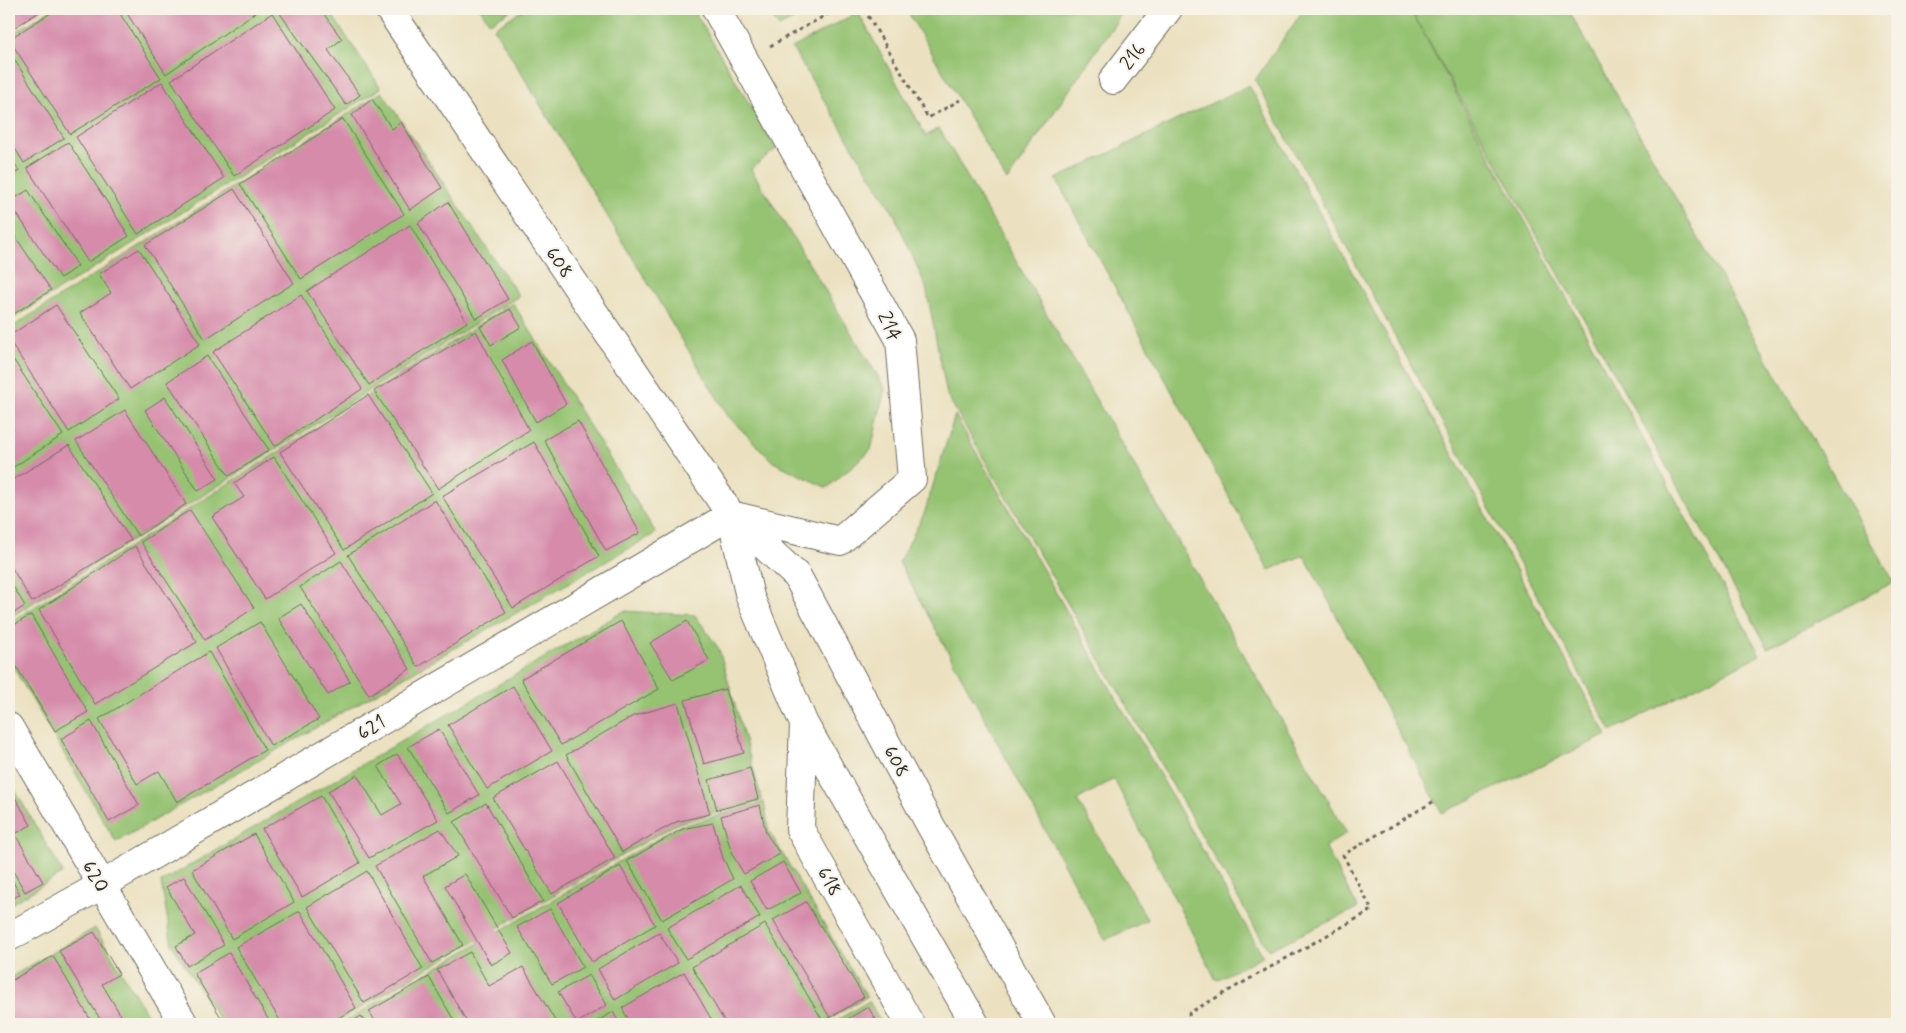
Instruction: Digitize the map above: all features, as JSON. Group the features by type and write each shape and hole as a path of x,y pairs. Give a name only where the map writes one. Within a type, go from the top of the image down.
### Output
{"street":[{"name":"608","path":"389,9 731,515 797,576 928,820 1042,1024"},
{"name":"214","path":"716,9 900,340 912,479 840,541 731,515"},
{"name":"216","path":"1113,80 1168,9"},
{"name":"608","path":"731,515 750,598 804,724 975,1024"},
{"name":"621","path":"9,937 102,886 731,515"},
{"name":"618","path":"804,724 800,829 910,1024"},
{"name":"620","path":"9,727 184,1024"}],"path":[{"path":"745,60 837,9"},
{"path":"864,9 928,118 960,100"},
{"path":"1190,1024 1189,1013 1296,951 1372,910 1343,854 1436,800"}],"green space":[{"path":"52,9 328,9 381,88 9,321 9,36"},
{"path":"480,9 513,9 490,23"},
{"path":"524,9 693,9 776,149 751,169 885,388 871,450 827,488 773,462 728,416 494,28"},
{"path":"767,9 814,9 779,27"},
{"path":"906,9 1125,9 1007,181"},
{"path":"1304,9 1568,9 1894,582 1768,648 1412,12 1760,655 1611,731 1255,80"},
{"path":"858,12 926,136 939,128 1347,833 1325,847 1358,908 1268,950 947,395 926,287 894,214 792,48"},
{"path":"1249,85 1607,735 1442,813 1304,555 1269,570 1056,179"},
{"path":"382,92 519,296 9,618 9,329"},
{"path":"513,303 656,533 116,842 9,660 9,623"},
{"path":"955,415 1263,956 1216,980 1114,779 1077,800 1148,920 1105,940 899,562 924,514"},
{"path":"624,611 695,615 719,649 762,800 676,824 332,1024 222,1024 172,945 161,882"},
{"path":"9,780 63,873 9,905"},
{"path":"764,802 769,831 867,997 821,1024 340,1024 678,827"},
{"path":"95,928 153,1024 9,1024 9,978"},
{"path":"869,1001 882,1024 830,1024"}],"building":[{"path":"9,9 44,9 9,31"},
{"path":"57,9 117,9 161,78 70,134 9,39"},
{"path":"124,9 260,9 166,74"},
{"path":"283,9 320,9 342,39 328,50 360,95 346,105 279,12"},
{"path":"272,13 335,110 234,176 171,80"},
{"path":"9,51 64,138 24,163 9,139"},
{"path":"162,82 224,178 138,234 76,137"},
{"path":"372,99 392,129 401,122 442,188 410,210 352,115"},
{"path":"343,119 404,214 301,279 240,184"},
{"path":"68,142 129,236 88,262 27,168"},
{"path":"9,155 19,171 9,177"},
{"path":"234,189 294,283 205,339 145,245"},
{"path":"28,190 78,266 60,278 9,202"},
{"path":"448,202 508,299 476,319 418,223"},
{"path":"410,225 467,322 369,385 307,291"},
{"path":"9,227 51,290 9,317"},
{"path":"139,249 200,344 130,389 80,313 111,293 99,274"},
{"path":"301,295 362,389 275,446 213,352"},
{"path":"56,305 119,399 69,432 9,340 9,336"},
{"path":"510,309 521,327 491,345 480,327"},
{"path":"476,331 529,430 438,489 374,391"},
{"path":"532,341 566,404 536,422 502,360"},
{"path":"9,353 63,435 9,470"},
{"path":"207,356 269,450 229,476 167,382"},
{"path":"368,395 432,493 344,550 280,452"},
{"path":"165,397 218,479 198,491 145,410"},
{"path":"125,410 186,504 138,536 76,441"},
{"path":"578,421 640,533 606,551 544,440"},
{"path":"534,442 599,556 513,608 442,496"},
{"path":"69,445 131,540 32,602 9,563 9,482"},
{"path":"274,457 336,553 265,599 212,517 244,497 234,483"},
{"path":"435,500 506,612 418,667 348,555"},
{"path":"190,510 254,608 205,640 141,542"},
{"path":"135,546 197,642 95,704 39,610"},
{"path":"341,561 410,669 369,695 300,587"},
{"path":"9,580 25,606 9,616"},
{"path":"301,604 350,681 328,695 278,618"},
{"path":"31,615 88,712 55,731 9,654 9,628"},
{"path":"621,621 659,689 561,745 521,679"},
{"path":"687,621 709,660 673,680 650,643"},
{"path":"260,622 319,719 271,746 216,648"},
{"path":"209,652 265,750 177,802 159,771 137,784 99,719"},
{"path":"513,686 552,751 487,789 448,725"},
{"path":"725,689 744,753 704,764 685,700"},
{"path":"678,703 710,814 676,822 622,852 566,755 633,716"},
{"path":"91,721 139,805 109,822 61,739"},
{"path":"439,729 479,795 449,813 408,747"},
{"path":"397,754 438,820 369,858 328,791 357,775 382,815 401,804 378,766"},
{"path":"558,761 615,858 552,894 493,798"},
{"path":"750,768 758,799 717,810 709,780"},
{"path":"9,787 31,825 15,834 43,882 25,892 9,864"},
{"path":"321,796 360,863 302,897 262,829"},
{"path":"486,803 543,901 512,918 454,822"},
{"path":"760,805 766,833 780,854 744,874 732,854 721,816"},
{"path":"713,823 723,858 733,879 662,920 627,861 682,829"},
{"path":"440,829 458,856 423,876 463,945 432,963 375,866"},
{"path":"254,834 294,902 232,939 192,870"},
{"path":"783,862 801,893 767,910 750,881"},
{"path":"620,866 655,925 592,962 558,903"},
{"path":"367,871 423,969 364,1003 307,907"},
{"path":"465,874 512,953 491,965 445,886"},
{"path":"9,875 20,894 9,901"},
{"path":"184,877 224,945 187,966 176,946 195,935 166,887"},
{"path":"741,885 760,917 686,959 667,928"},
{"path":"806,902 864,997 830,1018 773,920"},
{"path":"550,909 583,967 552,984 517,927"},
{"path":"300,911 356,1008 328,1024 282,1024 236,947"},
{"path":"765,924 823,1021 817,1024 726,1024 692,967"},
{"path":"94,932 119,974 102,984 126,1024 103,1024 59,951"},
{"path":"659,933 678,963 615,1000 598,969"},
{"path":"470,952 489,986 523,967 557,1024 468,1024 437,970"},
{"path":"229,953 271,1024 225,1024 194,973"},
{"path":"53,956 93,1024 9,1024 9,982"},
{"path":"684,972 714,1024 631,1024 622,1008"},
{"path":"589,975 607,1005 577,1023 558,992"},
{"path":"429,977 456,1024 377,1024 369,1011"},
{"path":"868,1007 879,1024 839,1024"},
{"path":"613,1012 620,1024 593,1024"},
{"path":"361,1016 366,1024 348,1024"},
{"path":"146,1017 150,1024 133,1024"}]}
